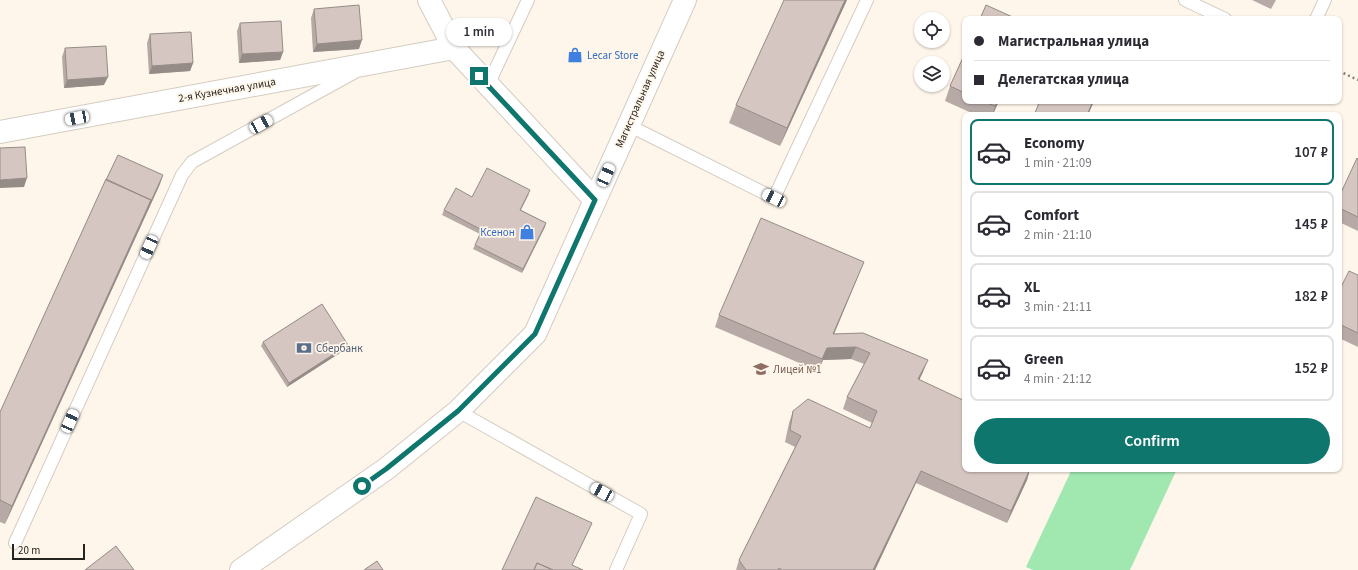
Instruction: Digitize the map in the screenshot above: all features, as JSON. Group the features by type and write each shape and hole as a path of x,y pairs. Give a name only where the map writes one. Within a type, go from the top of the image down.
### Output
{"main road":[{"path":"429,0 454,48 595,200"},
{"name":"Магистральная улица","path":"241,570 386,469 458,411 535,334 685,0"},
{"name":"2-я Кузнечная улица","path":"0,132 454,48"}],"lane":[{"path":"488,85 528,0"},
{"path":"628,125 774,198 867,0"},
{"path":"1184,0 1219,16"},
{"path":"1318,16 1326,0"},
{"path":"15,543 182,175 192,162 370,64"},
{"path":"458,411 642,514 616,570"}],"path":[{"path":"1342,72 1358,80"}],"green space":[{"path":"1071,472 1176,472 1130,570 1033,570 1026,567"}],"building":[{"path":"784,0 845,0 787,128 736,105"},
{"path":"359,5 362,40 317,44 314,9"},
{"path":"986,5 1010,16 981,16"},
{"path":"281,21 283,52 242,54 240,23"},
{"path":"191,32 193,63 152,66 150,34"},
{"path":"106,46 108,77 67,80 65,48"},
{"path":"962,60 962,92 950,86"},
{"path":"1039,104 1092,104 1088,112 1035,112"},
{"path":"25,147 27,178 0,180 0,148"},
{"path":"118,155 163,175 147,210 151,200 106,180"},
{"path":"1357,158 1358,217 1342,209 1342,190"},
{"path":"487,168 530,190 520,210 546,223 523,269 475,245 482,230 444,210 456,188 472,197"},
{"path":"106,179 151,200 12,506 0,500 0,412"},
{"path":"761,218 864,262 833,334 863,333 928,360 918,379 962,400 962,472 1029,472 1011,511 921,471 873,570 782,570 779,568 778,570 746,570 739,560 801,436 790,430 793,411 808,399 870,428 877,411 847,397 870,353 856,347 827,348 822,359 719,315"},
{"path":"1349,271 1358,275 1358,333 1342,325 1342,285"},
{"name":"Сбербанк","path":"322,304 348,345 289,383 263,342"},
{"path":"536,497 592,523 572,565 583,570 553,570 537,563 534,570 502,570"},
{"path":"116,546 134,570 85,570"},
{"path":"377,561 383,570 364,570"},
{"path":"537,563 553,570 534,570"}],"place":[{"name":"Lecar Store","path":"575,55"},
{"name":"Ксенон","path":"527,232"},
{"name":"Сбербанк","path":"304,348"},
{"name":"Лицей №1","path":"761,369"}],"route":[{"path":"362,486 386,469 458,411 535,334 595,200 479,76"}]}
